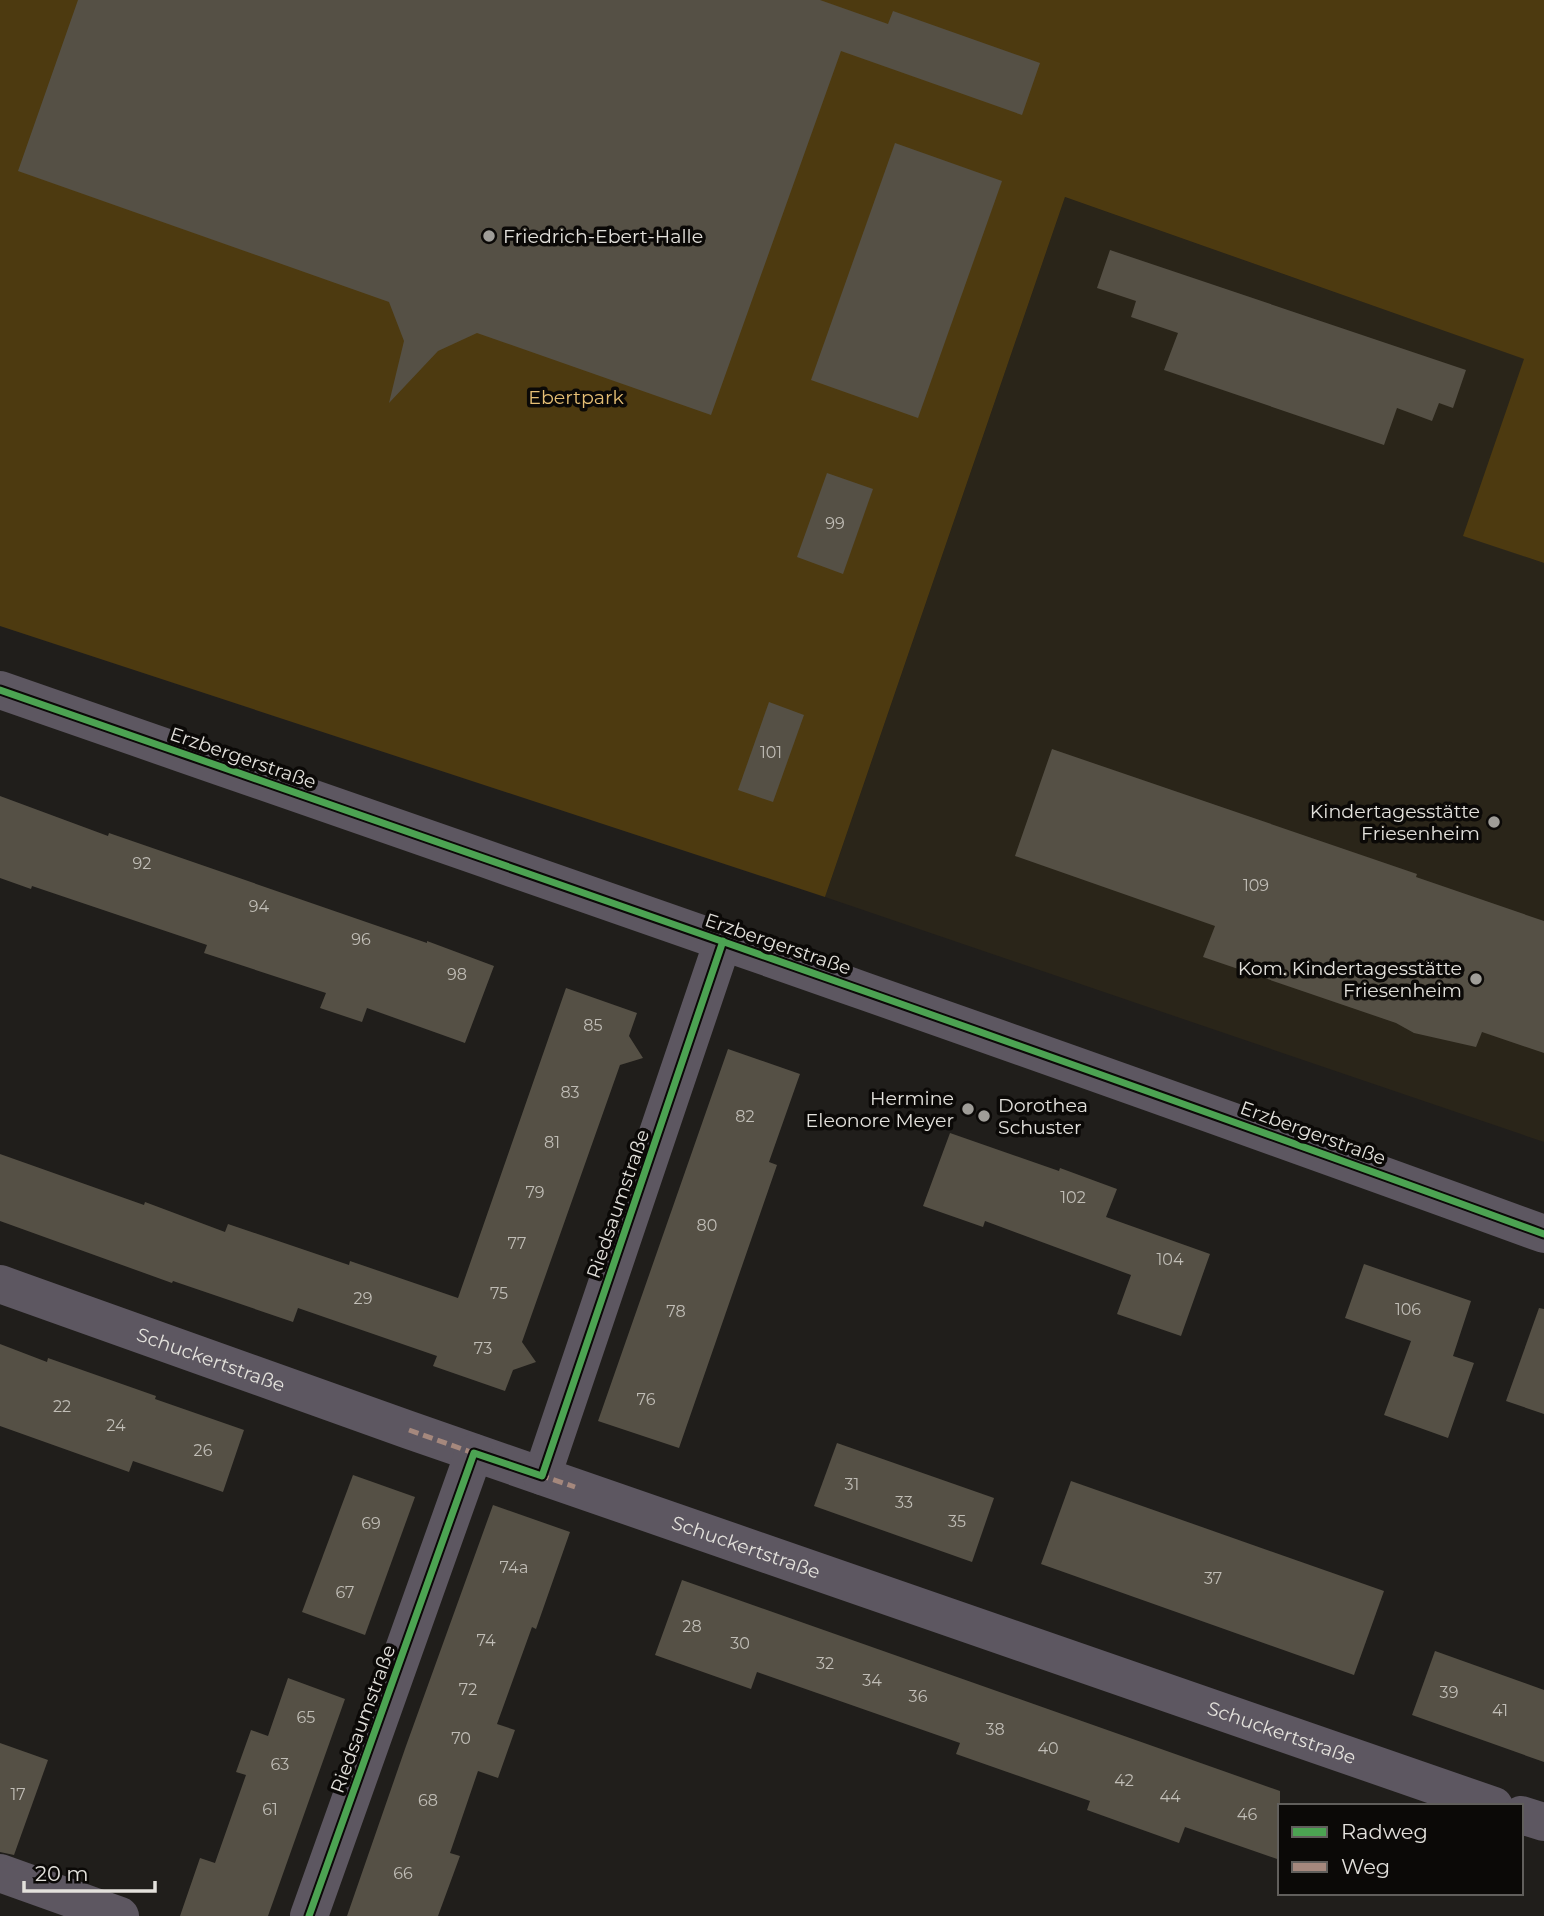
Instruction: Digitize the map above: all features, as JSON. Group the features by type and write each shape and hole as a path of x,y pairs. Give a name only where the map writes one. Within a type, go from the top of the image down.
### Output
{"street":[{"name":"Erzbergerstraße","path":"0,690 1256,1129 1544,1234"},
{"name":"Riedsaumstraße","path":"542,1476 723,942"},
{"name":"Schuckertstraße","path":"0,1284 474,1453 1488,1804"},
{"name":"Riedsaumstraße","path":"309,1916 474,1453"},
{"path":"1523,1816 1544,1822"},
{"path":"0,1873 121,1916"}],"shaded area":[{"path":"1065,197 1525,359 1464,535 1544,563 1544,1142 825,897"}],"green space":[{"name":"Ebertpark","path":"0,0 1544,0 1544,563 1463,536 1524,359 1065,197 825,897 0,626"}],"building":[{"name":"Friedrich-Ebert-Halle","path":"78,0 820,0 888,24 893,11 1040,63 1022,115 841,51 711,415 477,333 438,351 389,403 404,341 389,302 18,171"},
{"path":"895,143 1002,181 918,418 811,380"},
{"path":"1110,250 1466,370 1453,408 1439,403 1432,421 1397,408 1384,445 1164,370 1178,333 1131,317 1136,301 1097,288"},
{"path":"827,473 873,489 843,574 797,557"},
{"path":"769,702 804,715 773,802 738,790"},
{"path":"1052,749 1417,874 1416,877 1544,921 1544,1053 1482,1032 1476,1047 1414,1033 1396,1023 1203,957 1215,926 1015,856"},
{"path":"0,796 108,836 109,833 494,966 465,1043 367,1008 362,1022 320,1008 326,993 204,953 207,945 32,886 31,889 0,878"},
{"path":"566,988 637,1013 629,1036 643,1058 620,1065 522,1342 536,1362 513,1370 505,1391 433,1366 437,1356 298,1308 293,1322 173,1281 172,1283 0,1221 0,1154 144,1205 145,1202 225,1232 228,1224 349,1265 350,1261 458,1298"},
{"path":"728,1049 800,1074 769,1162 777,1165 679,1448 598,1421"},
{"path":"950,1133 1117,1189 1106,1217 1210,1254 1181,1336 1117,1314 1131,1275 985,1221 983,1227 923,1206"},
{"path":"1364,1264 1471,1301 1453,1356 1474,1363 1448,1438 1384,1415 1411,1341 1345,1318"},
{"path":"1539,1308 1544,1309 1544,1414 1506,1401"},
{"path":"0,1344 47,1362 48,1358 156,1396 155,1399 244,1430 223,1492 133,1461 129,1472 0,1426"},
{"path":"837,1443 994,1498 972,1562 814,1506"},
{"path":"353,1475 415,1497 365,1635 302,1612"},
{"path":"1071,1481 1384,1591 1354,1675 1041,1564"},
{"path":"493,1505 570,1532 536,1629 532,1627 497,1724 515,1730 498,1778 478,1771 450,1853 460,1856 438,1916 347,1916 406,1746"},
{"path":"682,1580 1280,1791 1278,1859 1185,1827 1179,1843 1087,1810 1090,1801 956,1754 960,1743 757,1672 751,1689 655,1655"},
{"path":"1435,1651 1544,1690 1544,1762 1412,1715"},
{"path":"288,1678 345,1699 268,1916 180,1916 200,1858 215,1863 246,1775 236,1772 251,1730 268,1736"},
{"path":"0,1743 48,1760 14,1855 0,1852"}],"marked path":[{"path":"409,1430 479,1455"},
{"path":"539,1475 575,1487"}],"cycle path":[{"path":"0,690 580,891 1544,1234"},
{"path":"309,1916 474,1453 542,1476 723,941"}],"place":[{"name":"Friedrich-Ebert-Halle","path":"489,236"},
{"name":"Kindertagesstätte Friesenheim","path":"1494,822"},
{"name":"Kom. Kindertagesstätte Friesenheim","path":"1476,979"},
{"name":"Hermine Eleonore Meyer","path":"968,1109"},
{"name":"Dorothea Schuster","path":"984,1116"}]}
